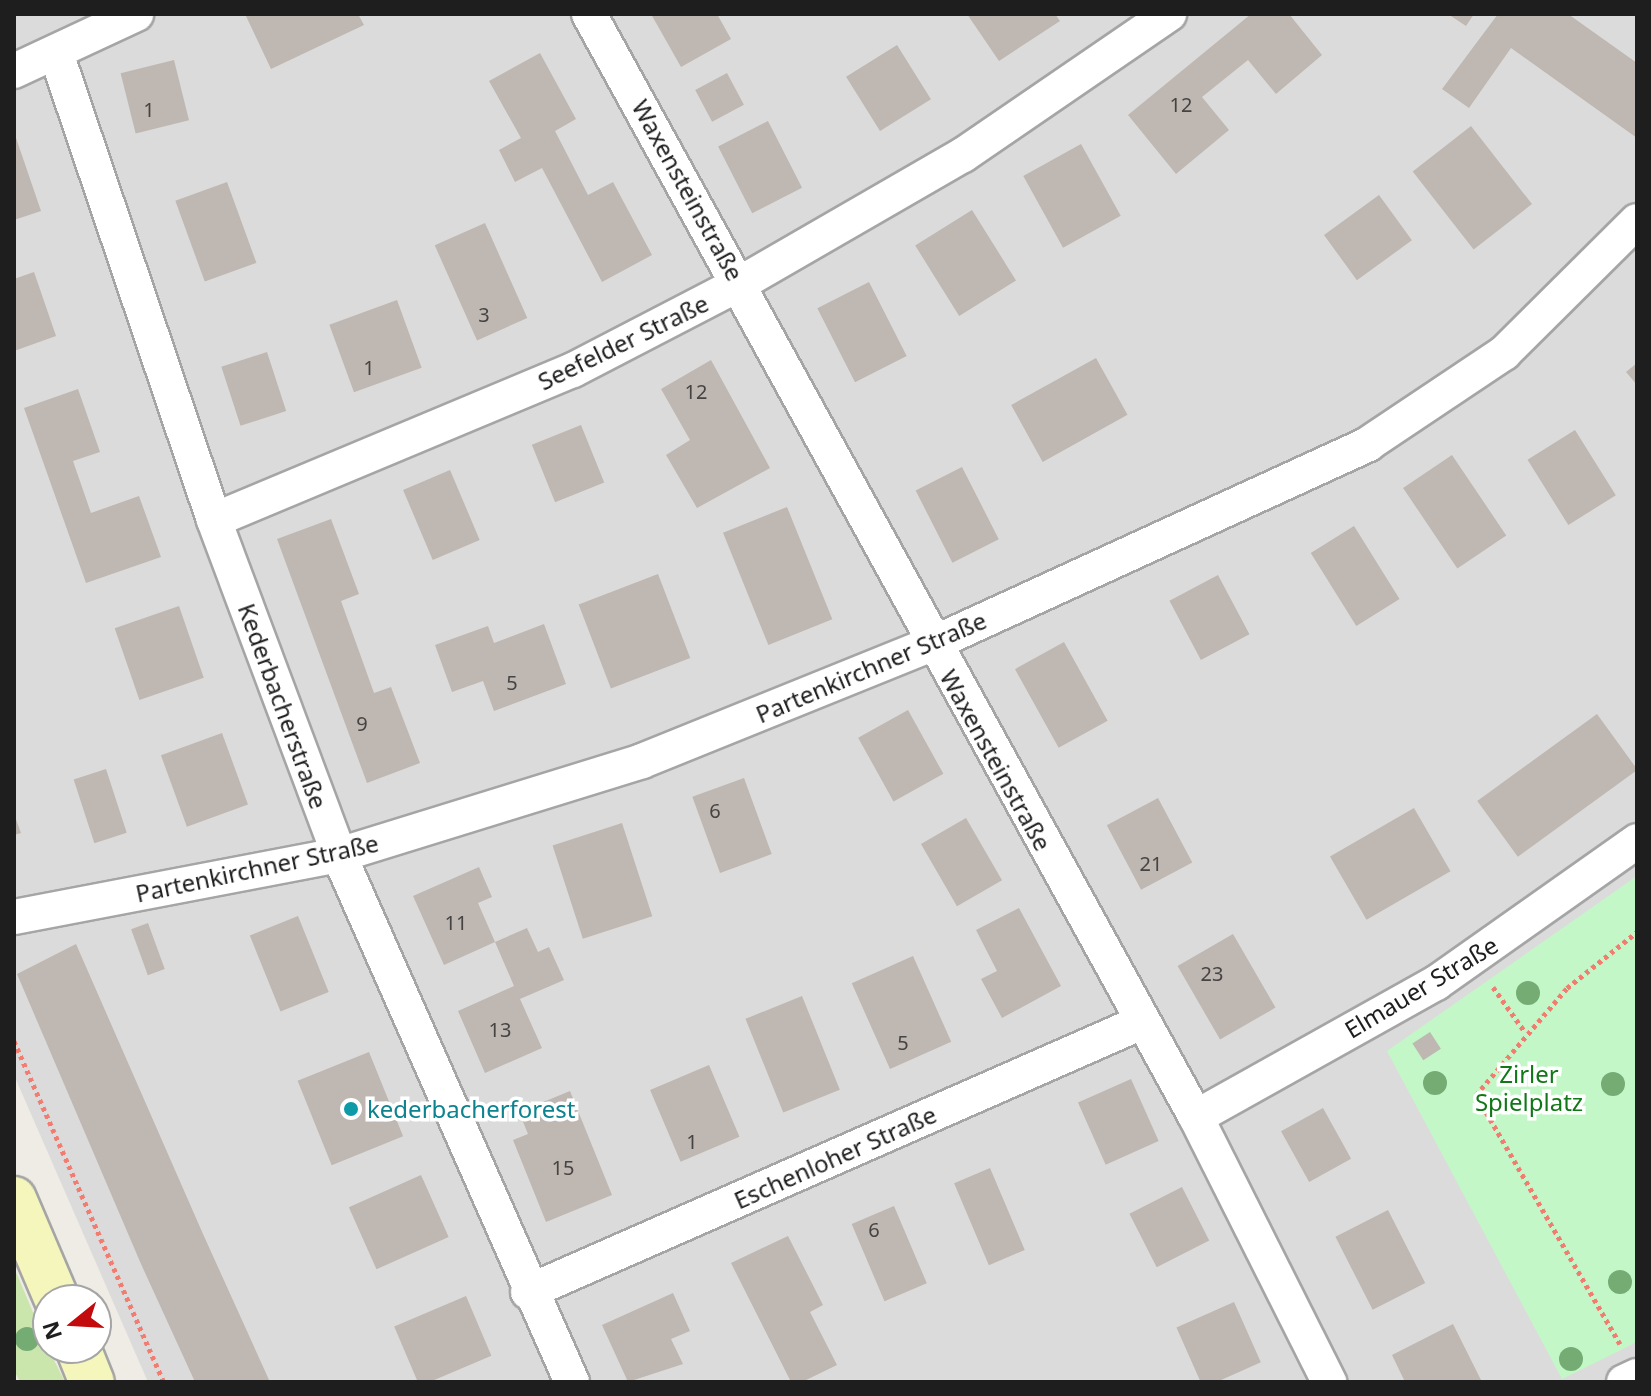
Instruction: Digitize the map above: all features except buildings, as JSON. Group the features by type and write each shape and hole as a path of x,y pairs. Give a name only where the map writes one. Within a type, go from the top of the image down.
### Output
{"main road":[{"path":"14,1199 50,1284"}],"street":[{"path":"14,71 57,56 136,14"},
{"name":"Waxensteinstraße","path":"589,14 741,283 932,644 1196,1117 1329,1382"},
{"name":"Seefelder Straße","path":"214,520 573,370 741,283 963,155 1169,14"},
{"name":"Kederbacherstraße","path":"57,56 214,520 339,855 528,1292 572,1382"},
{"name":"Partenkirchner Straße","path":"14,917 339,855 642,761 932,644 1368,444 1504,353 1637,221"},
{"name":"Elmauer Straße","path":"1196,1117 1472,960 1637,841"},
{"name":"Eschenloher Straße","path":"528,1292 1142,1022"}],"path":[{"path":"1630,1372 1476,1095 1525,1032 1637,932"},
{"path":"1472,960 1525,1032"},
{"path":"14,1041 164,1382"}],"shaded area":[{"path":"14,14 1637,14 1637,1382 148,1382 112,1300 112,1284 105,1284 14,1075"}],"green space":[{"name":"Zirler Spielplatz","path":"1637,876 1637,1342 1562,1379 1387,1051"},
{"path":"14,1267 32,1310 32,1364 56,1364 65,1382 20,1382 14,1370"}],"place":[{"name":"kederbacherforest","path":"351,1109"}]}
